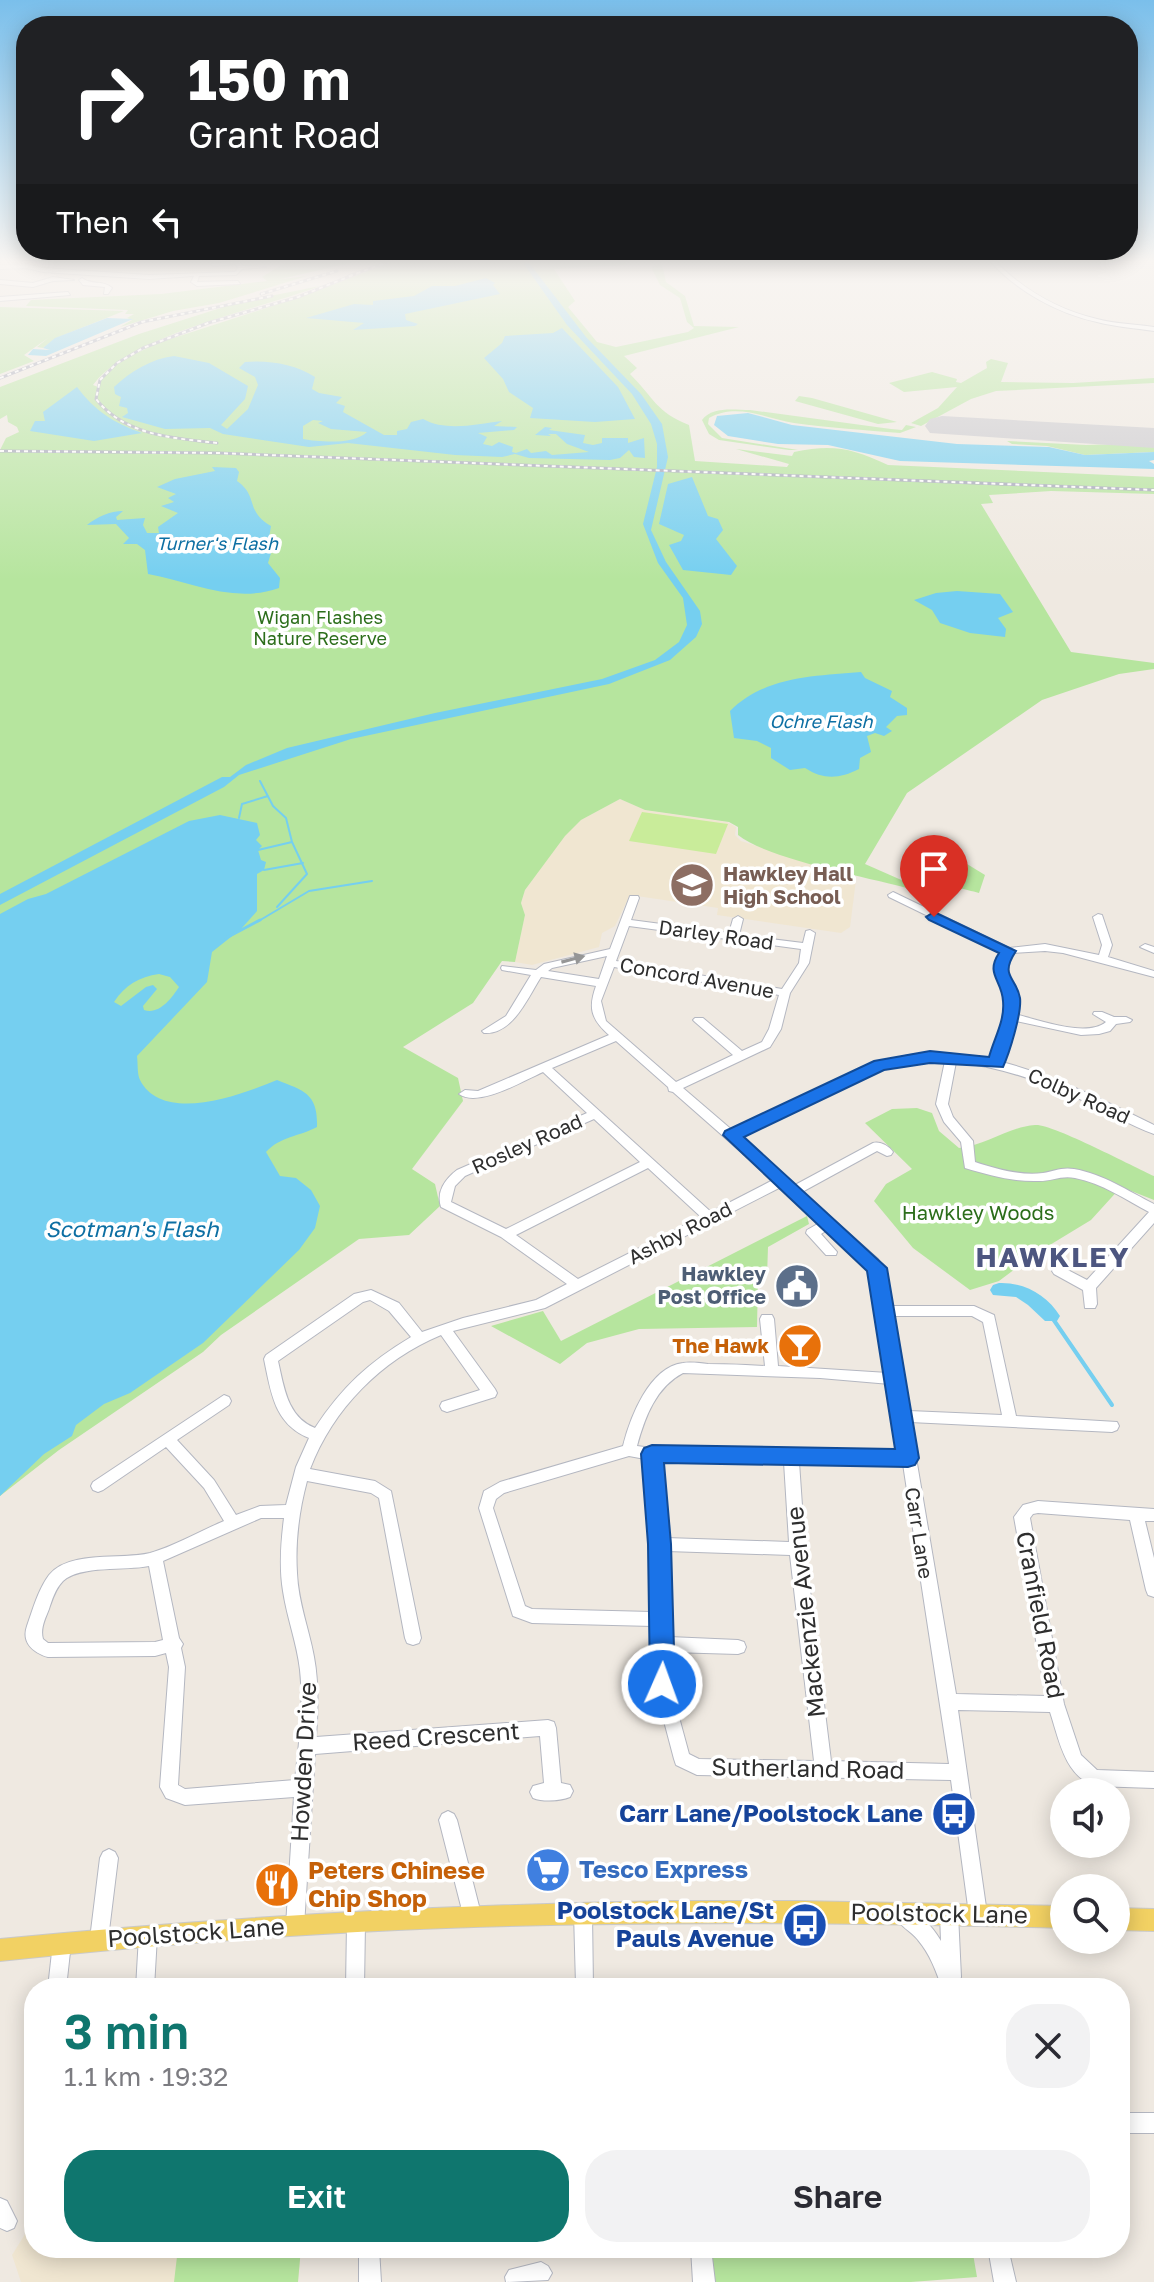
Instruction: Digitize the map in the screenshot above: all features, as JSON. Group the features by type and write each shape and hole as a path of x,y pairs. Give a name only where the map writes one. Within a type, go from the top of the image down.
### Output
{"main road":[{"name":"Poolstock Lane","path":"0,1950 99,1939 295,1926 583,1913 1050,1917"},
{"path":"1130,1919 1154,1920"}],"street":[{"path":"893,895 1008,951 1039,945 1058,947 1154,974"},
{"name":"Carr Lane","path":"634,898 601,983 597,1011 615,1037 732,1135 877,1268 949,1702 978,1914"},
{"path":"733,938 738,919"},
{"name":"Darley Road","path":"624,922 807,947"},
{"path":"1102,961 1107,945 1103,922"},
{"path":"673,1088 772,1038 785,993 804,963 810,933"},
{"path":"996,1063 1012,1017 1012,996 999,974 1001,962 1008,951"},
{"path":"488,1032 510,1018 537,974 548,966 610,958"},
{"name":"Concord Avenue","path":"610,958 785,993"},
{"path":"506,968 601,983"},
{"path":"1098,1014 1113,1021 1126,1020"},
{"path":"1012,1017 1082,1032 1101,1031 1113,1021"},
{"path":"699,1024 740,1055"},
{"path":"465,1094 479,1095 615,1037"},
{"name":"Colby Road","path":"732,1135 880,1065 911,1058 996,1063 1065,1086 1154,1130"},
{"path":"951,1058 941,1111 949,1124 967,1141 969,1165 1020,1176 1044,1177 1061,1172 1081,1177 1100,1182 1154,1212 1089,1287 1090,1304"},
{"path":"544,1067 710,1218"},
{"name":"Rosley Road","path":"577,1285 506,1234 445,1204 449,1181 594,1114"},
{"name":"Ashby Road","path":"577,1285 710,1218 877,1146 887,1152"},
{"path":"506,1234 648,1163"},
{"path":"830,1223 812,1233 831,1252"},
{"path":"1059,1271 1089,1287"},
{"name":"Howden Drive","path":"295,1926 308,1746 307,1656 289,1576 291,1511 315,1434 343,1397 361,1380 420,1339 485,1317 540,1304 577,1285"},
{"path":"315,1434 292,1425 284,1411 271,1359 359,1298 371,1295 394,1307 420,1339"},
{"path":"885,1311 974,1311 989,1319 1010,1420"},
{"path":"767,1319 772,1371"},
{"path":"445,1331 497,1392 447,1406"},
{"path":"629,1450 640,1415 667,1373 682,1368 896,1379"},
{"path":"98,1486 224,1401"},
{"path":"902,1416 1112,1426"},
{"path":"167,1439 209,1484 233,1523"},
{"path":"659,1619 532,1616 519,1611 486,1508 489,1495 500,1488 629,1450 652,1454 908,1458"},
{"name":"Sutherland Road","path":"652,1454 659,1544 659,1619 664,1644 662,1684 682,1759 697,1767 957,1772"},
{"name":"Mackenzie Avenue","path":"791,1455 797,1549 823,1769"},
{"path":"302,1474 375,1487 386,1495 413,1638"},
{"name":"Cranfield Road","path":"1154,1515 1038,1507 1028,1509 1022,1517 1056,1704 1074,1760 1094,1778 1154,1780"},
{"path":"175,1644 155,1649 48,1650 39,1647 33,1638 53,1583 61,1572 76,1567 155,1558 260,1512 291,1511"},
{"path":"1136,1515 1154,1590"},
{"path":"659,1544 797,1549"},
{"path":"155,1558 175,1644 175,1705 167,1780 172,1792 185,1797 303,1788"},
{"path":"664,1644 738,1647"},
{"path":"949,1702 1056,1704"},
{"name":"Reed Crescent","path":"308,1746 548,1728 552,1791"},
{"path":"448,1820 473,1918"},
{"path":"99,1939 109,1858"},
{"path":"583,1913 585,1978"},
{"path":"899,1913 927,1934 948,1978"},
{"path":"949,1914 952,1978"},
{"path":"355,1978 356,1923"},
{"path":"146,1978 148,1936"},
{"path":"58,1978 62,1943"},
{"path":"1130,2123 1154,2123"},
{"path":"369,2258 370,2282"},
{"path":"702,2258 704,2282"},
{"path":"1000,2258 1005,2282"},
{"path":"517,2282 516,2277 541,2273"}],"shaded area":[{"name":"Hawkley Hall High School","path":"620,799 645,810 727,822 736,827 735,835 741,841 852,876 856,880 850,927 841,933 717,915 718,908 630,895 615,926 602,933 599,947 532,965 515,962 525,915 521,903 525,890 566,834 581,820"},
{"path":"24,2236 24,2258 300,2258 298,2282 21,2282 12,2255"}],"green space":[{"path":"0,366 20,366 0,374"},
{"name":"Wigan Flashes Nature Reserve","path":"54,366 112,366 93,385 98,387 101,379 115,366 635,366 630,374 656,404 689,425 695,461 787,467 789,464 736,449 792,456 794,452 831,448 852,451 888,465 1154,477 1154,494 1051,491 989,495 993,503 981,504 1071,652 1154,663 1154,669 1119,674 1042,700 907,793 865,864 915,886 911,889 772,852 738,835 738,827 729,822 645,810 620,799 581,820 565,836 525,890 521,903 525,915 515,962 502,961 473,1003 403,1047 458,1078 463,1101 412,1169 435,1184 440,1206 409,1235 359,1239 221,1335 203,1352 59,1450 0,1496 0,450 6,438 19,432 8,422 7,415 0,419 0,387"},
{"path":"1007,366 1001,382 1073,383 1154,378 1154,383 996,391 971,399 921,426 911,423 938,408 957,387 904,392 889,383 932,372 961,383 987,368"},
{"path":"799,396 897,422 878,424 795,401"},
{"path":"750,410 891,429 902,430 906,425 916,427 900,433 834,428 741,411 720,413 709,418 708,424 722,438 798,450 789,450 719,440 709,434 702,420 717,411"},
{"path":"1007,441 1086,445 1154,443 1154,452 1085,455"},
{"path":"642,812 728,824 716,854 629,841"},
{"path":"967,864 985,875 979,893 952,885 941,873 949,867"},
{"name":"Hawkley Woods","path":"917,1108 932,1113 939,1131 959,1148 1025,1126 1044,1126 1058,1131 1154,1176 1154,1200 1121,1187 1091,1220 1035,1254 999,1281 970,1290 913,1248 874,1201 886,1184 912,1169 865,1123 892,1109"},
{"path":"807,1216 809,1224 768,1247 767,1277 758,1278 757,1327 639,1329 587,1343 560,1364 491,1326 543,1311 561,1341"},
{"path":"177,2258 300,2258 298,2282 174,2282"},
{"path":"712,2258 974,2258 977,2277 911,2282 715,2282"}],"water":[{"path":"215,366 248,386 245,399 221,425 227,429 248,409 258,385 255,377 241,366 291,366 315,377 312,389 342,397 336,403 345,406 343,412 384,435 397,435 397,431 407,429 411,422 423,419 452,426 502,421 494,426 517,427 514,430 478,433 487,437 483,444 492,446 499,442 513,447 512,452 516,453 527,449 531,453 546,451 552,455 589,452 567,444 556,434 535,435 545,427 585,435 583,443 593,445 602,443 602,438 628,438 628,443 644,438 645,458 634,457 629,450 620,458 610,460 529,458 515,454 502,457 455,455 348,443 309,447 223,434 210,428 165,429 122,417 128,413 127,408 119,406 121,397 115,394 114,387 142,367","holes":["313,420 323,421 318,423 331,429 367,432 346,441 303,439 303,426"]},
{"path":"492,366 599,366 618,387 635,419 595,422 530,418 533,408 509,392"},
{"path":"606,366 614,366 641,394 662,424 668,457 651,530 666,562 700,611 702,624 696,637 670,660 609,684 351,739 239,775 224,787 0,905 0,894 222,777 230,777 246,765 287,748 435,713 602,679 655,660 679,642 687,625 683,598 658,563 643,524 657,467 657,444 651,424 632,394"},
{"path":"77,387 106,415 142,433 94,441 30,431 35,421 45,421 43,412"},
{"path":"748,413 792,425 957,444 1049,447 1085,455 1154,452 1154,460 1149,461 1154,464 1154,469 900,461 828,445 778,444 728,436 714,425 717,416"},
{"name":"Turner's Flash","path":"212,467 236,468 239,472 237,481 248,492 258,515 271,526 268,563 280,578 279,588 246,594 229,593 148,574 145,550 137,544 123,544 129,538 116,524 87,525 104,515 123,511 116,517 117,520 145,518 143,525 147,533 159,533 158,527 178,513 161,506 174,502 168,498 176,494 157,487 175,479 215,471"},
{"path":"692,477 708,516 718,519 723,530 716,539 737,566 731,575 683,570 669,545 681,541 684,535 659,524 668,484"},
{"path":"957,591 1000,594 1013,612 998,618 1006,629 1005,637 970,633 940,623 932,610 914,600"},
{"name":"Ochre Flash","path":"861,672 865,678 892,691 890,697 907,708 907,715 897,716 886,727 892,731 884,736 875,733 867,736 871,752 860,758 859,769 832,777 805,768 790,770 771,758 771,748 757,741 734,738 730,711 759,691 791,680"},
{"name":"Scotman's Flash","path":"220,815 257,823 260,835 256,840 262,846 258,850 261,860 266,862 264,870 257,874 257,911 241,929 212,952 207,982 137,1056 139,1078 151,1093 166,1101 184,1103 225,1098 277,1080 308,1095 315,1107 317,1127 284,1140 266,1152 280,1176 296,1178 311,1190 320,1206 315,1228 299,1250 203,1343 130,1393 104,1404 76,1425 72,1436 44,1454 0,1496 0,914 189,821","holes":["159,974 170,977 179,987 160,1008 144,1010 143,1006 157,989 153,985 121,1006 114,1002 128,986 145,977"]}],"waterway":[{"path":"260,781 268,796"},
{"path":"239,818 242,804 268,796"},
{"path":"268,796 286,818 292,842"},
{"path":"258,850 292,842"},
{"path":"292,842 302,863"},
{"path":"264,870 302,863"},
{"path":"277,907 307,874 302,863"},
{"path":"257,922 309,891 372,881"},
{"path":"226,938 260,920"},
{"path":"999,1290 1022,1293 1051,1316"},
{"path":"1051,1316 1112,1405"}],"runway":[{"path":"942,426 1154,438"}],"railway":[{"path":"0,378 29,366"},
{"path":"114,366 100,380 96,399 121,421 151,433 217,443"},
{"path":"0,451 218,453 1154,490"}],"place":[{"name":"Hawkley Hall High School","path":"692,885"},
{"name":"Hawkley Post Office","path":"797,1286"},
{"name":"The Hawk","path":"800,1346"},
{"name":"Carr Lane/Poolstock Lane","path":"954,1814"},
{"name":"Tesco Express","path":"548,1870"},
{"name":"Peters Chinese Chip Shop","path":"277,1885"},
{"name":"Poolstock Lane/St Pauls Avenue","path":"805,1925"}],"district":[{"name":"HAWKLEY","path":"1053,1257"}],"route":[{"path":"662,1684 664,1644 659,1619 659,1544 652,1454 908,1458 877,1268 736,1142 732,1135 880,1065 930,1057 996,1063 1012,1017 1012,996 999,974 1001,962 1008,951 934,917"}]}
